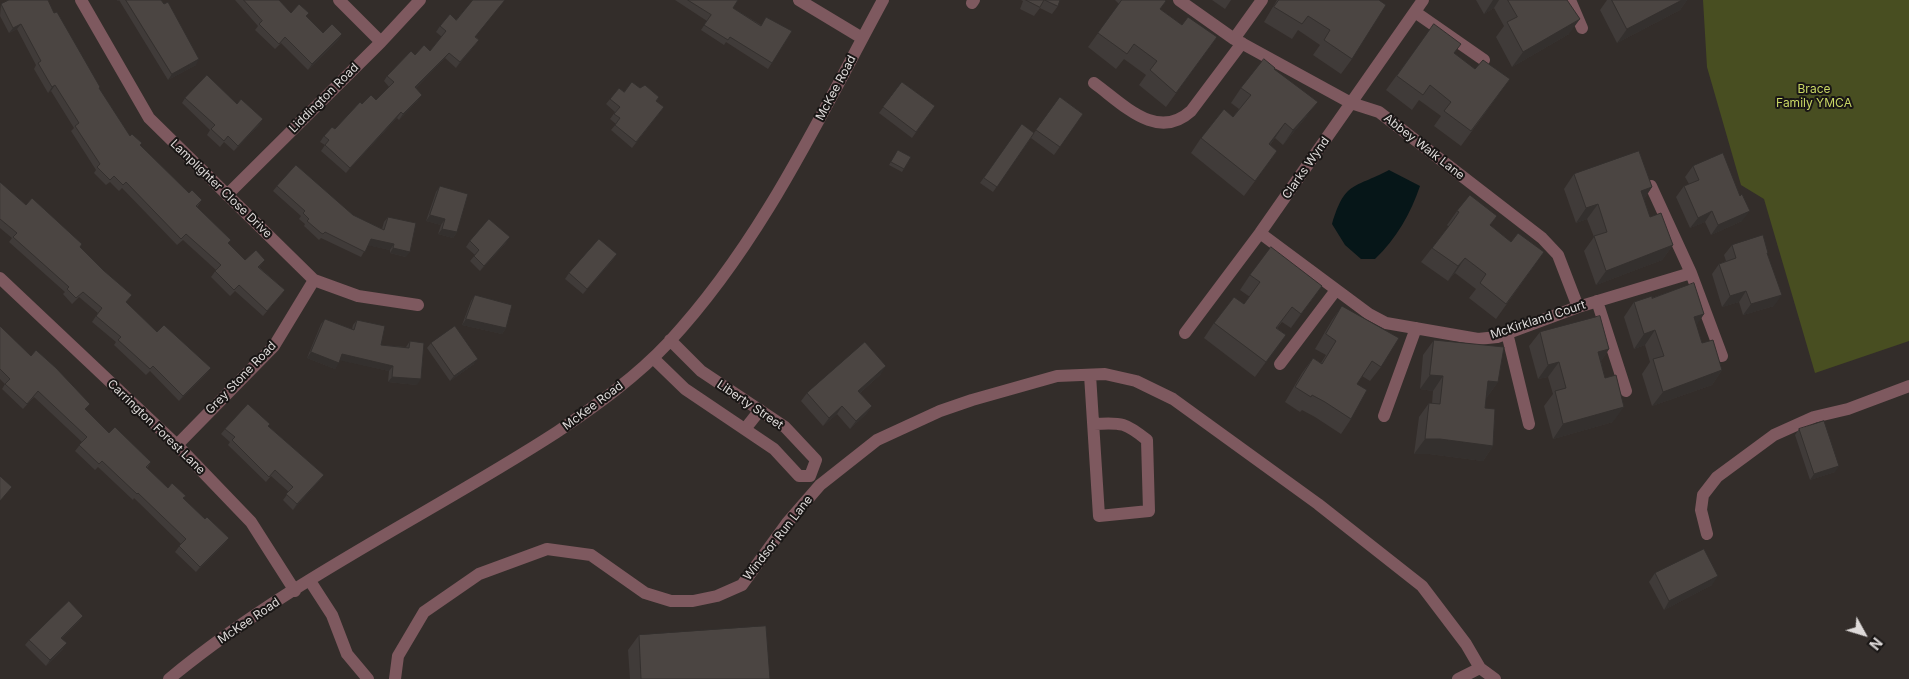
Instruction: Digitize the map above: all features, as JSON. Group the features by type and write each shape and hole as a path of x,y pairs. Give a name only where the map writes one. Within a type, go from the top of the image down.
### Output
{"street":[{"name":"Lamplighter Close Drive","path":"81,0 149,118 314,280 358,296 418,305"},
{"path":"339,0 381,42"},
{"name":"Liddington Road","path":"227,195 381,42 420,0"},
{"path":"799,0 862,38"},
{"name":"McKee Road","path":"169,679 226,635 294,591 592,409 653,358 712,290 759,221 803,149 883,0"},
{"name":"Abbey Walk Lane","path":"1179,0 1238,41 1351,103 1379,112 1542,238 1558,255 1578,307"},
{"path":"1094,83 1144,120 1156,124 1181,121 1191,111 1238,41 1262,0"},
{"name":"Clarks Wynd","path":"1185,333 1260,233 1424,0"},
{"path":"1570,0 1582,28"},
{"path":"1415,12 1484,60"},
{"path":"1651,186 1691,273 1722,356"},
{"name":"McKirkland Court","path":"1260,233 1369,314 1386,323 1478,339 1497,337 1578,307 1691,273"},
{"name":"Carrington Forest Lane","path":"0,278 177,445 251,522 294,591"},
{"name":"Grey Stone Road","path":"177,445 274,346 314,280"},
{"path":"1280,364 1336,290"},
{"path":"1597,301 1626,391"},
{"path":"1384,416 1416,328"},
{"path":"1507,333 1529,424"},
{"name":"Liberty Street","path":"670,340 700,371 785,427 816,460 810,476"},
{"name":"Liberty Street","path":"653,358 684,389 774,449 799,476 810,476 820,485"},
{"path":"1090,374 1100,516 1149,511 1147,440 1129,425 1118,422 1094,424"},
{"name":"Windsor Run Lane","path":"395,679 398,656 424,612 478,574 547,549 591,556 645,593 671,601 693,601 717,596 742,585 787,524 820,485 877,440 940,411 972,400 1057,376 1090,374 1105,374 1136,381 1173,399 1318,504 1422,586 1466,644 1480,668"},
{"path":"1707,534 1701,510 1703,495 1717,477 1774,435 1814,417 1848,409 1909,386"},
{"path":"745,429 760,410"},
{"path":"310,581 332,615 347,654 368,679"},
{"path":"1458,679 1480,668 1495,679"}],"green space":[{"name":"Brace Family YMCA","path":"1703,0 1909,0 1909,341 1815,373 1764,199 1741,185 1707,67"}],"shaded area":[{"path":"1389,170 1420,186 1407,216 1390,243 1375,259 1361,259 1345,245 1332,224 1341,200 1346,193 1359,184"}],"building":[{"path":"9,0 48,0 54,13 57,12 99,88 130,136 132,134 142,143 140,145 189,193 192,190 202,200 196,206 231,240 228,243 245,260 256,250 265,260 258,267 285,290 267,311 239,285 234,290 215,271 221,265 186,234 181,239 126,182 123,185 114,176 110,180 97,167 100,164 75,126 79,123 55,85 52,87 38,63 41,61 21,24 13,28 1,4"},
{"path":"126,0 161,0 164,4 168,2 199,59 172,74"},
{"path":"244,0 279,0 291,13 299,4 309,13 306,16 323,33 332,24 342,34 312,64 285,37 279,44 259,24 262,21"},
{"path":"473,0 505,0 475,37 479,40 460,62 449,53 415,87 422,95 403,114 401,112 350,168 325,145 329,140 324,136 332,127 335,129 360,102 362,104 371,95 376,100 394,82 387,76 411,51 415,55 424,45 430,51 446,31 440,26 450,14 456,20"},
{"path":"688,0 738,0 733,8 761,26 766,17 792,31 772,63 730,37 728,40 704,25 711,15"},
{"path":"1026,0 1044,0 1040,7"},
{"path":"1045,0 1060,0 1058,6"},
{"path":"1122,0 1165,0 1160,9 1182,25 1188,17 1217,37 1176,93 1150,70 1157,61 1134,44 1127,54 1098,33"},
{"path":"1279,0 1379,0 1386,5 1352,59 1324,40 1330,30 1308,16 1302,24 1274,7"},
{"path":"1508,0 1567,0 1580,19 1523,52 1507,22 1517,17"},
{"path":"1612,0 1682,0 1627,29"},
{"path":"1434,24 1461,44 1454,53 1475,69 1483,60 1510,79 1471,131 1444,111 1451,102 1430,85 1423,95 1397,76"},
{"path":"1264,59 1274,69 1318,102 1293,130 1285,123 1269,144 1277,151 1255,181 1201,138 1224,109 1233,117 1251,95 1241,88"},
{"path":"207,75 237,104 241,99 263,119 238,146 228,136 224,141 211,129 215,125 185,98"},
{"path":"632,82 640,88 645,85 659,97 656,101 664,107 636,142 615,125 620,118 614,114 620,107 610,99 619,88 624,92"},
{"path":"902,82 935,106 916,132 883,107"},
{"path":"1060,97 1083,114 1060,147 1036,130"},
{"path":"1022,124 1034,133 997,187 984,178"},
{"path":"898,150 911,157 904,169 891,162"},
{"path":"1639,151 1652,187 1641,191 1650,217 1661,213 1673,245 1606,271 1594,236 1607,232 1598,204 1586,208 1574,174"},
{"path":"1723,153 1740,196 1742,194 1750,211 1718,225 1712,211 1698,218 1684,186 1699,180 1693,166"},
{"path":"296,165 353,215 384,230 388,217 416,223 410,252 393,248 394,244 371,239 365,252 325,232 321,233 307,221 309,219 303,213 305,211 277,186"},
{"path":"0,182 26,205 32,198 82,244 80,247 103,270 132,295 126,302 157,332 164,325 211,368 183,396 153,366 150,369 118,340 121,337 96,316 102,308 83,292 76,298 67,289 69,287 13,237 17,233 0,219"},
{"path":"440,186 468,194 457,232 442,229 445,219 430,215"},
{"path":"1470,195 1497,216 1490,225 1511,242 1518,233 1544,252 1506,304 1480,283 1486,274 1465,258 1458,266 1432,248"},
{"path":"489,219 510,237 484,266 474,256 479,250 470,241"},
{"path":"1763,235 1767,253 1782,295 1751,304 1746,291 1730,296 1719,264 1736,258 1732,245"},
{"path":"599,239 617,254 587,289 569,273"},
{"path":"1271,247 1322,286 1301,314 1292,307 1276,328 1286,335 1266,362 1214,323 1234,297 1244,304 1260,282 1250,275"},
{"path":"1694,283 1704,314 1694,317 1702,343 1713,340 1722,370 1663,392 1653,359 1664,356 1655,330 1644,334 1634,302 1652,296 1652,298"},
{"path":"475,295 512,305 506,328 466,319"},
{"path":"1342,306 1399,338 1381,367 1372,361 1357,384 1367,390 1351,419 1325,402 1312,395 1311,397 1295,387 1313,358 1322,364 1336,341 1326,334"},
{"path":"1600,316 1609,349 1598,352 1605,378 1616,375 1624,407 1563,424 1555,391 1566,388 1559,362 1548,365 1540,332"},
{"path":"325,319 354,330 357,320 385,326 381,345 409,348 410,341 424,343 421,379 392,377 393,366 342,354 339,363 311,352"},
{"path":"0,326 31,356 36,350 56,368 90,404 85,409 109,433 115,427 151,462 146,467 168,488 172,483 186,496 183,498 229,538 200,567 179,546 186,539 102,461 99,464 79,445 87,437 38,391 27,404 5,384 10,379 0,369"},
{"path":"455,326 478,359 454,376 431,343"},
{"path":"1434,340 1504,347 1498,382 1488,381 1485,408 1495,409 1493,446 1440,439 1425,439 1429,403 1440,404 1443,376 1430,375"},
{"path":"865,342 886,366 858,391 872,406 856,421 842,406 829,418 807,393"},
{"path":"248,404 270,424 268,426 324,475 297,504 286,494 293,487 275,470 269,477 232,440 235,437 225,429"},
{"path":"1824,421 1839,466 1814,474 1799,429"},
{"path":"0,476 12,487 0,501"},
{"path":"1704,549 1718,576 1669,601 1655,573"},
{"path":"69,601 83,616 61,638 67,643 50,660 29,640"},
{"path":"766,626 770,679 641,679 639,635"}]}
